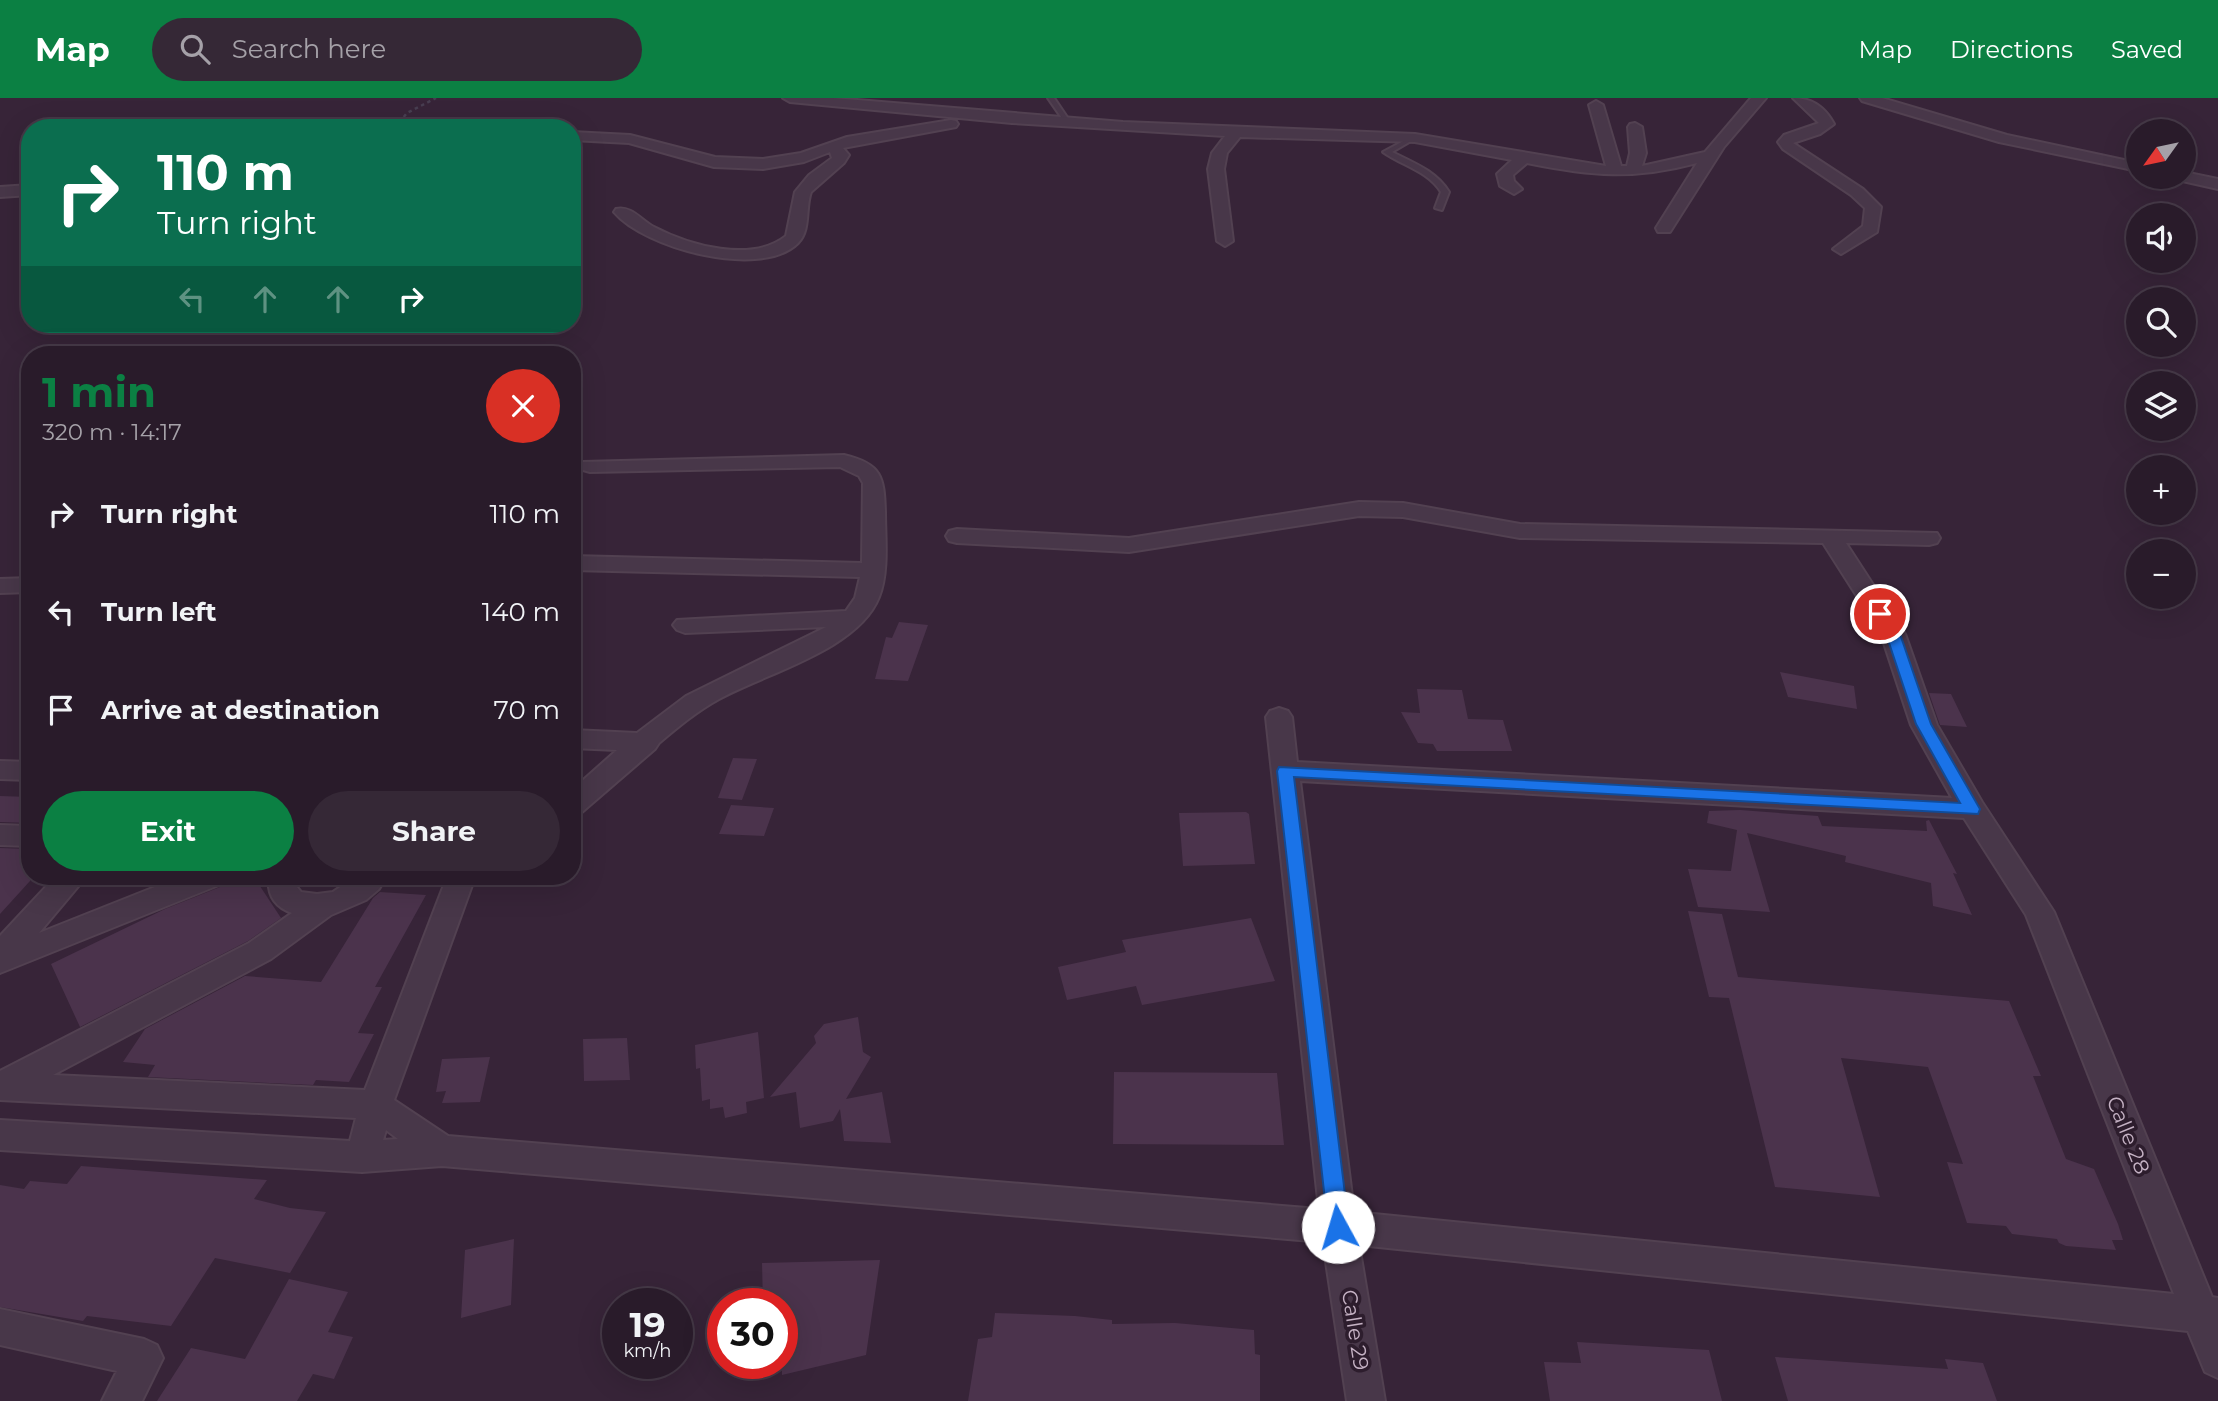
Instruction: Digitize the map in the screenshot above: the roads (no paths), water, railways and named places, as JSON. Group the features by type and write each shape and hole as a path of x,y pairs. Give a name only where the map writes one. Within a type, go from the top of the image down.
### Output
{"street":[{"path":"790,98 991,118 1236,132 1413,138 1452,142 1567,167 1615,171 1667,167 1708,156"},
{"path":"1664,228 1708,156 1735,122 1759,98"},
{"path":"1800,98 1823,116 1827,124 1815,131 1789,138 1785,142 1857,192 1873,207 1875,214 1871,228 1841,249"},
{"path":"1867,98 2004,139 2126,164"},
{"path":"1596,105 1615,171"},
{"path":"581,136 630,139 715,162 783,163 862,138 991,118"},
{"path":"1633,171 1637,153 1635,127"},
{"path":"1225,241 1216,169 1220,153 1236,132"},
{"path":"622,212 649,230 688,245 744,255 779,248 792,240 796,232 804,190 839,160 841,155 833,146"},
{"path":"1514,189 1506,183 1505,174 1522,159"},
{"path":"2196,179 2218,184"},
{"path":"0,192 21,191"},
{"path":"581,797 695,702 826,637 854,618 867,598 871,570 874,482 866,472 844,461 590,466"},
{"path":"957,536 1129,545 1359,509 1403,510 1520,531 1929,538"},
{"name":"Calle 28","path":"1830,536 1893,634 1924,724 1972,809 2039,912 2209,1315 2218,1359"},
{"path":"581,563 871,570"},
{"path":"0,586 21,585"},
{"path":"685,625 854,618"},
{"name":"Calle 29","path":"1279,717 1338,1227 1366,1401"},
{"path":"581,740 646,743"},
{"path":"0,771 21,771"},
{"path":"1285,771 1972,809"},
{"path":"0,835 21,836"},
{"path":"0,959 65,885"},
{"path":"0,959 189,885"},
{"path":"281,885 285,895 293,902 306,906 321,906"},
{"path":"1,1086 260,951 321,906 352,895 363,885"},
{"path":"362,1157 376,1105 458,885"},
{"path":"1,1086 376,1105 442,1151"},
{"path":"0,1135 362,1157 442,1151 1338,1227 2209,1315"},
{"path":"0,1327 144,1359 121,1401"}],"lane":[{"path":"1051,98 1069,123"},
{"path":"1413,138 1387,152 1440,182 1445,192 1438,208"}]}
